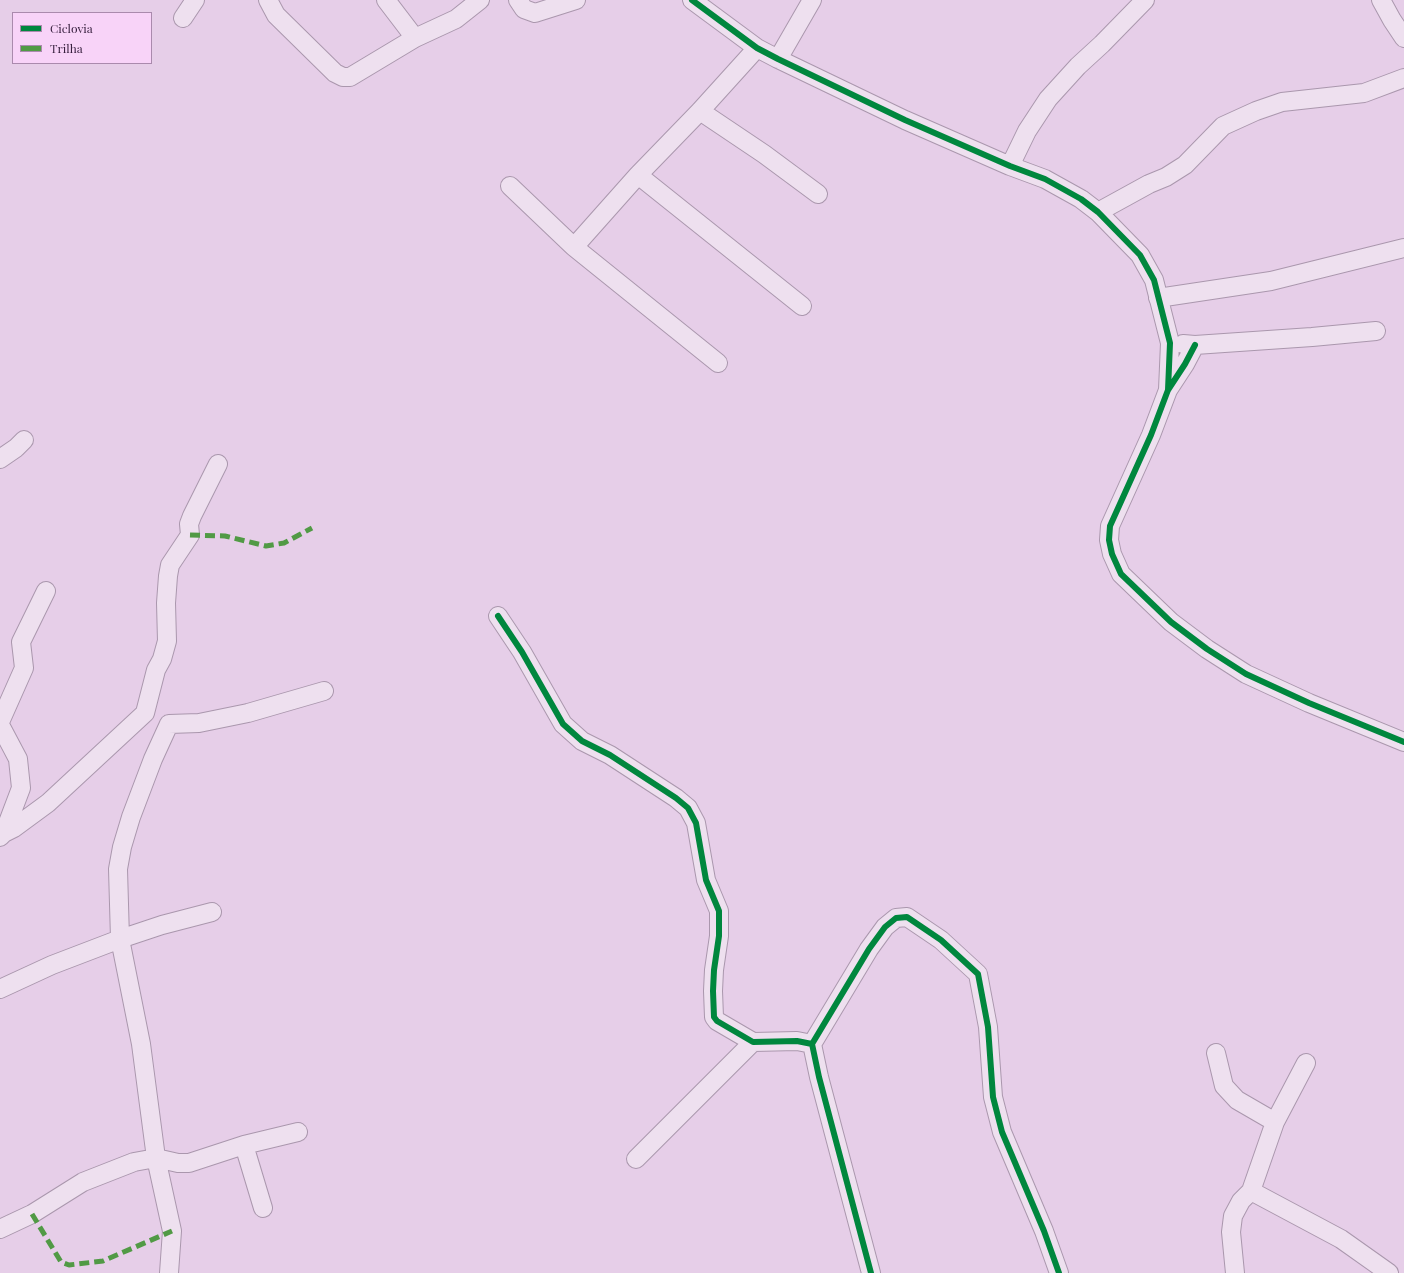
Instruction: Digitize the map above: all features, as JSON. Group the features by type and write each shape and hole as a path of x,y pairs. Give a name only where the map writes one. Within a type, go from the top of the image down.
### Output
{"street":[{"path":"183,18 195,0"},
{"path":"268,0 276,15 335,73 343,77 350,77 415,38 456,19 480,0"},
{"path":"386,0 415,38"},
{"path":"518,0 524,9 535,13 576,0"},
{"path":"692,0 757,48 778,59 905,120 1010,166 1045,179 1081,199 1098,212 1140,255 1154,280 1170,343 1168,390"},
{"path":"778,59 812,0"},
{"path":"1010,166 1027,131 1048,99 1078,66 1145,0"},
{"path":"1381,0 1404,38"},
{"path":"574,247 757,48"},
{"path":"1098,212 1185,165 1223,126 1256,110 1282,102 1364,93 1404,78"},
{"path":"700,111 764,154 818,194"},
{"path":"638,176 802,306"},
{"path":"510,186 574,247 718,363"},
{"path":"1158,298 1271,281 1404,248"},
{"path":"1170,343 1195,345 1376,331"},
{"path":"1195,345 1185,364 1168,390 1151,435 1110,526 1109,540 1112,554 1121,574 1171,622 1207,649 1246,674 1310,703 1404,742"},
{"path":"0,458 16,448 24,440"},
{"path":"2,835 48,803 145,713 156,670 162,659 167,641 166,596 170,565 190,535 189,524 192,516 218,464"},
{"path":"0,722 24,665 21,642 46,591"},
{"path":"498,616 522,652 563,724 582,741 634,770 688,808 699,832 701,856 706,880 719,911 719,936 714,970 714,1017 721,1025 753,1042 797,1041 812,1044"},
{"path":"169,724 199,723 248,713 324,691"},
{"path":"145,713 157,714 165,718 169,724"},
{"path":"169,724 153,759 122,847 118,869 120,939 142,1044 156,1158 172,1231 169,1273"},
{"path":"0,725 18,759 21,792 13,806 2,835"},
{"path":"13,806 30,816"},
{"path":"0,989 52,965 120,939 162,925 212,912"},
{"path":"871,1273 819,1077 812,1044 869,949 885,927 896,918 907,917 941,940 978,974 981,982 988,1026 993,1097 1002,1132 1044,1231 1058,1273"},
{"path":"636,1159 753,1042"},
{"path":"1216,1052 1224,1086 1238,1100 1275,1122"},
{"path":"1235,1273 1232,1232 1233,1216 1241,1201 1251,1191 1275,1122 1306,1063"},
{"path":"0,1230 32,1214 83,1182 134,1162 156,1158 178,1163 189,1163 244,1145 298,1132"},
{"path":"244,1145 263,1208"},
{"path":"1251,1191 1341,1239 1389,1273"}],"marked path":[{"path":"190,535 225,536 266,546 284,543 312,528"},
{"path":"32,1214 61,1262 69,1265 103,1261 172,1231"}],"cycle path":[{"path":"692,0 757,48 778,59 905,120 1010,166 1045,179 1081,199 1098,212 1140,255 1154,280 1170,343 1168,390"},
{"path":"1195,345 1185,364 1168,390 1151,435 1110,526 1109,540 1112,554 1121,574 1171,622 1207,649 1246,674 1309,703 1404,742"},
{"path":"498,616 522,652 563,724 582,741 610,755 676,798 688,808 696,823 706,880 719,911 719,936 714,970 713,991 714,1017 717,1021 753,1042 797,1041 812,1044"},
{"path":"871,1273 819,1077 812,1044 869,949 885,927 896,918 907,917 941,940 978,974 988,1027 993,1097 1002,1132 1044,1231 1059,1273"}]}
